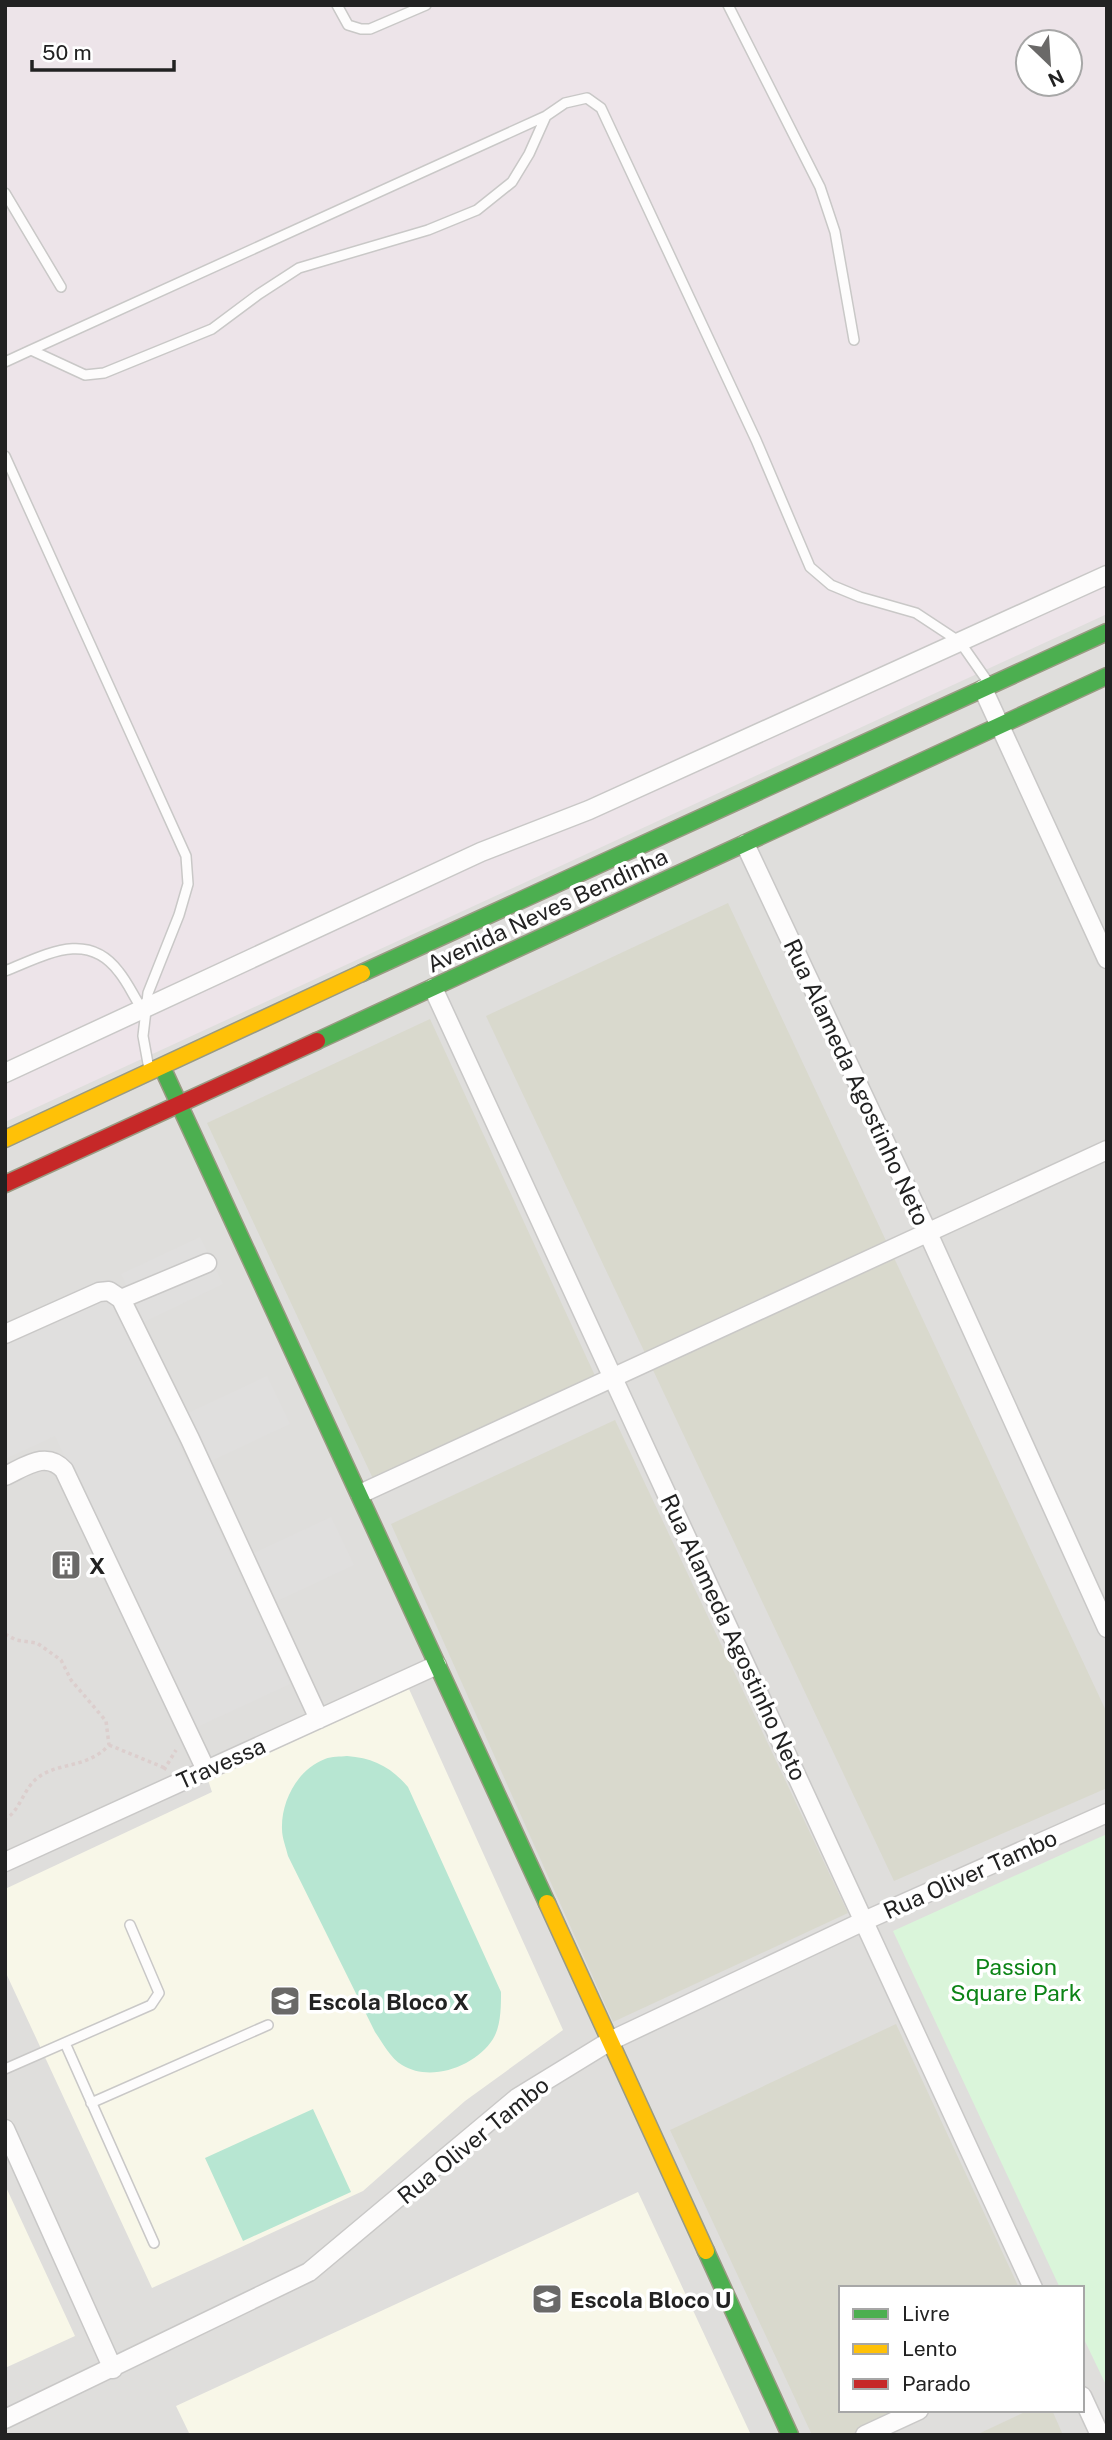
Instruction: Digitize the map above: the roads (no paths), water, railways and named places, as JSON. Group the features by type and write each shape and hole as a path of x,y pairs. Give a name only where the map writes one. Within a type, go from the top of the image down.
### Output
{"street":[{"path":"5,1073 481,852 589,810 1107,575"},
{"name":"Avenida Neves Bendinha","path":"5,1139 415,948 1107,632"},
{"name":"Avenida Neves Bendinha","path":"5,1184 1107,676"},
{"path":"987,687 1000,725 1107,959"},
{"name":"Rua Alameda Agostinho Neto","path":"745,844 928,1233 1107,1628"},
{"name":"Rua Alameda Agostinho Neto","path":"433,988 1032,2286"},
{"path":"155,1070 179,1104 790,2435"},
{"path":"360,1494 1107,1150"},
{"path":"121,1299 207,1263"},
{"path":"5,1334 99,1293 108,1291 121,1299 190,1439 319,1719"},
{"path":"5,1476 49,1460 57,1462 64,1469 206,1770"},
{"name":"Travessa","path":"5,1862 437,1665"},
{"name":"Rua Oliver Tambo","path":"5,2419 309,2273 517,2098 610,2041 864,1921 1107,1813"},
{"path":"6,2132 113,2368"},
{"path":"1084,2400 1100,2435"},
{"path":"865,2435 915,2412"}],"lane":[{"path":"337,5 348,25 370,29 426,5"},
{"path":"728,5 829,208 854,340"},
{"path":"5,362 546,116 565,103 587,98 601,108 756,440 810,568 831,585 860,597 916,613 960,642 987,687"},
{"path":"31,350 85,375 104,373 212,329 299,268 428,230 477,210 512,182 529,154 546,116"},
{"path":"5,193 61,287"},
{"path":"5,456 186,856 188,884 144,1008 143,1035 155,1070"},
{"path":"5,971 63,949 86,948 118,970 144,1008"},
{"path":"5,2069 151,2005 159,1993 130,1924"},
{"path":"92,2103 268,2025"},
{"path":"65,2043 154,2243"}],"place":[{"name":"X","path":"66,1565"},
{"name":"Escola Bloco X","path":"285,2001"},
{"name":"Escola Bloco U","path":"547,2299"}],"park label":[{"name":"Passion Square Park","path":"1016,1979"}]}
